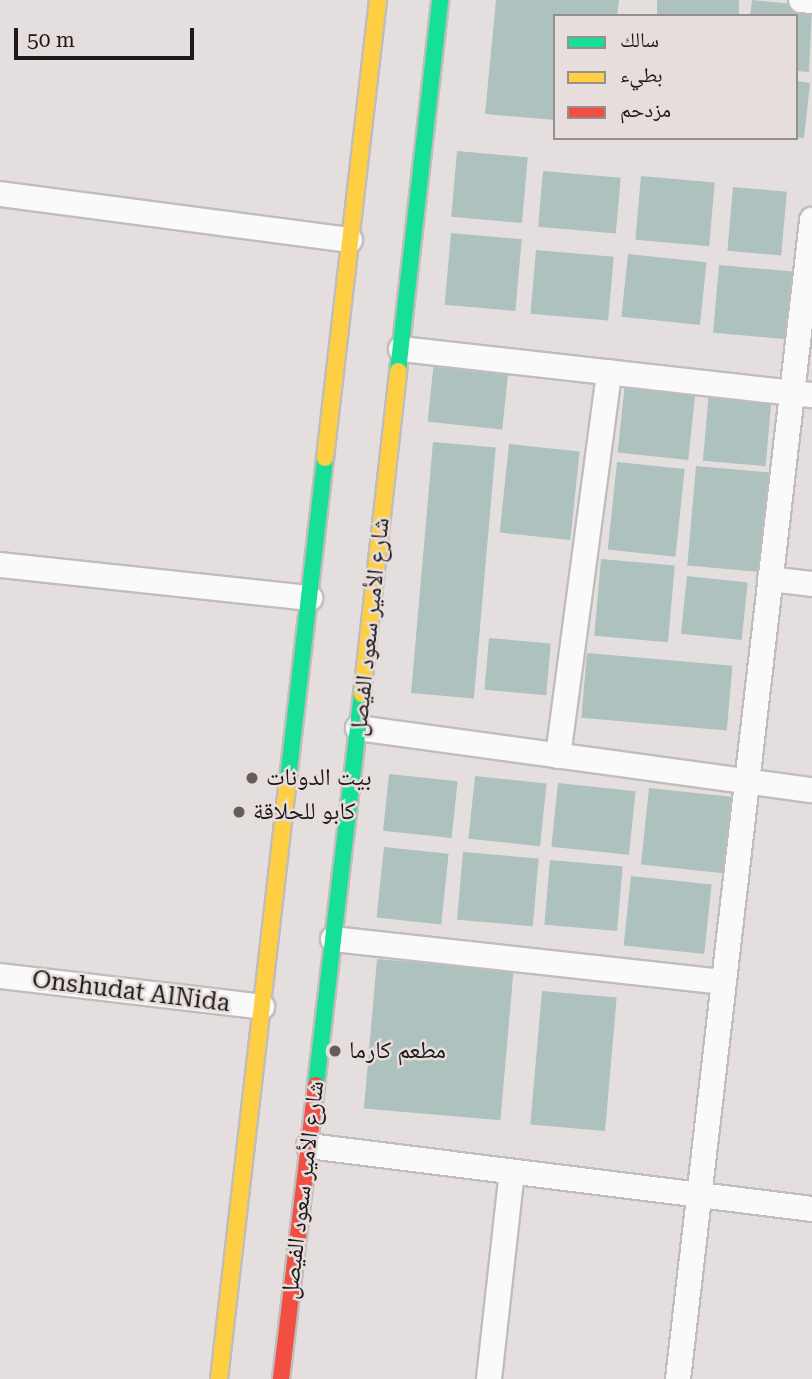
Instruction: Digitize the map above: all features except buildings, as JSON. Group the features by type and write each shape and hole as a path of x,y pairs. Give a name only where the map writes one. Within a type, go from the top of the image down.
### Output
{"main road":[{"path":"219,1379 378,0"},
{"name":"شارع الأمير سعود الفيصل","path":"281,1379 440,0"}],"street":[{"path":"802,0 812,1"},
{"path":"0,194 351,240"},
{"path":"678,1379 770,579 802,394 812,220"},
{"path":"401,349 802,394"},
{"path":"558,756 609,372"},
{"path":"0,565 310,598"},
{"path":"770,579 812,584"},
{"path":"358,729 812,790"},
{"path":"333,939 724,982"},
{"name":"Onshudat AlNida","path":"0,976 262,1007"},
{"path":"309,1146 812,1209"},
{"path":"489,1379 512,1172"}],"traffic: fast":[{"path":"398,371 440,0"},
{"path":"288,779 325,458"},
{"path":"316,1085 362,694"}],"traffic: slow":[{"path":"325,458 378,0"},
{"path":"362,694 398,371"},
{"path":"219,1379 288,779"}],"traffic: jam":[{"path":"281,1379 316,1085"}],"place":[{"name":"بيت الدونات","path":"252,778"},
{"name":"كابو للحلاقة","path":"239,812"},
{"name":"مطعم كارما","path":"335,1051"}]}
